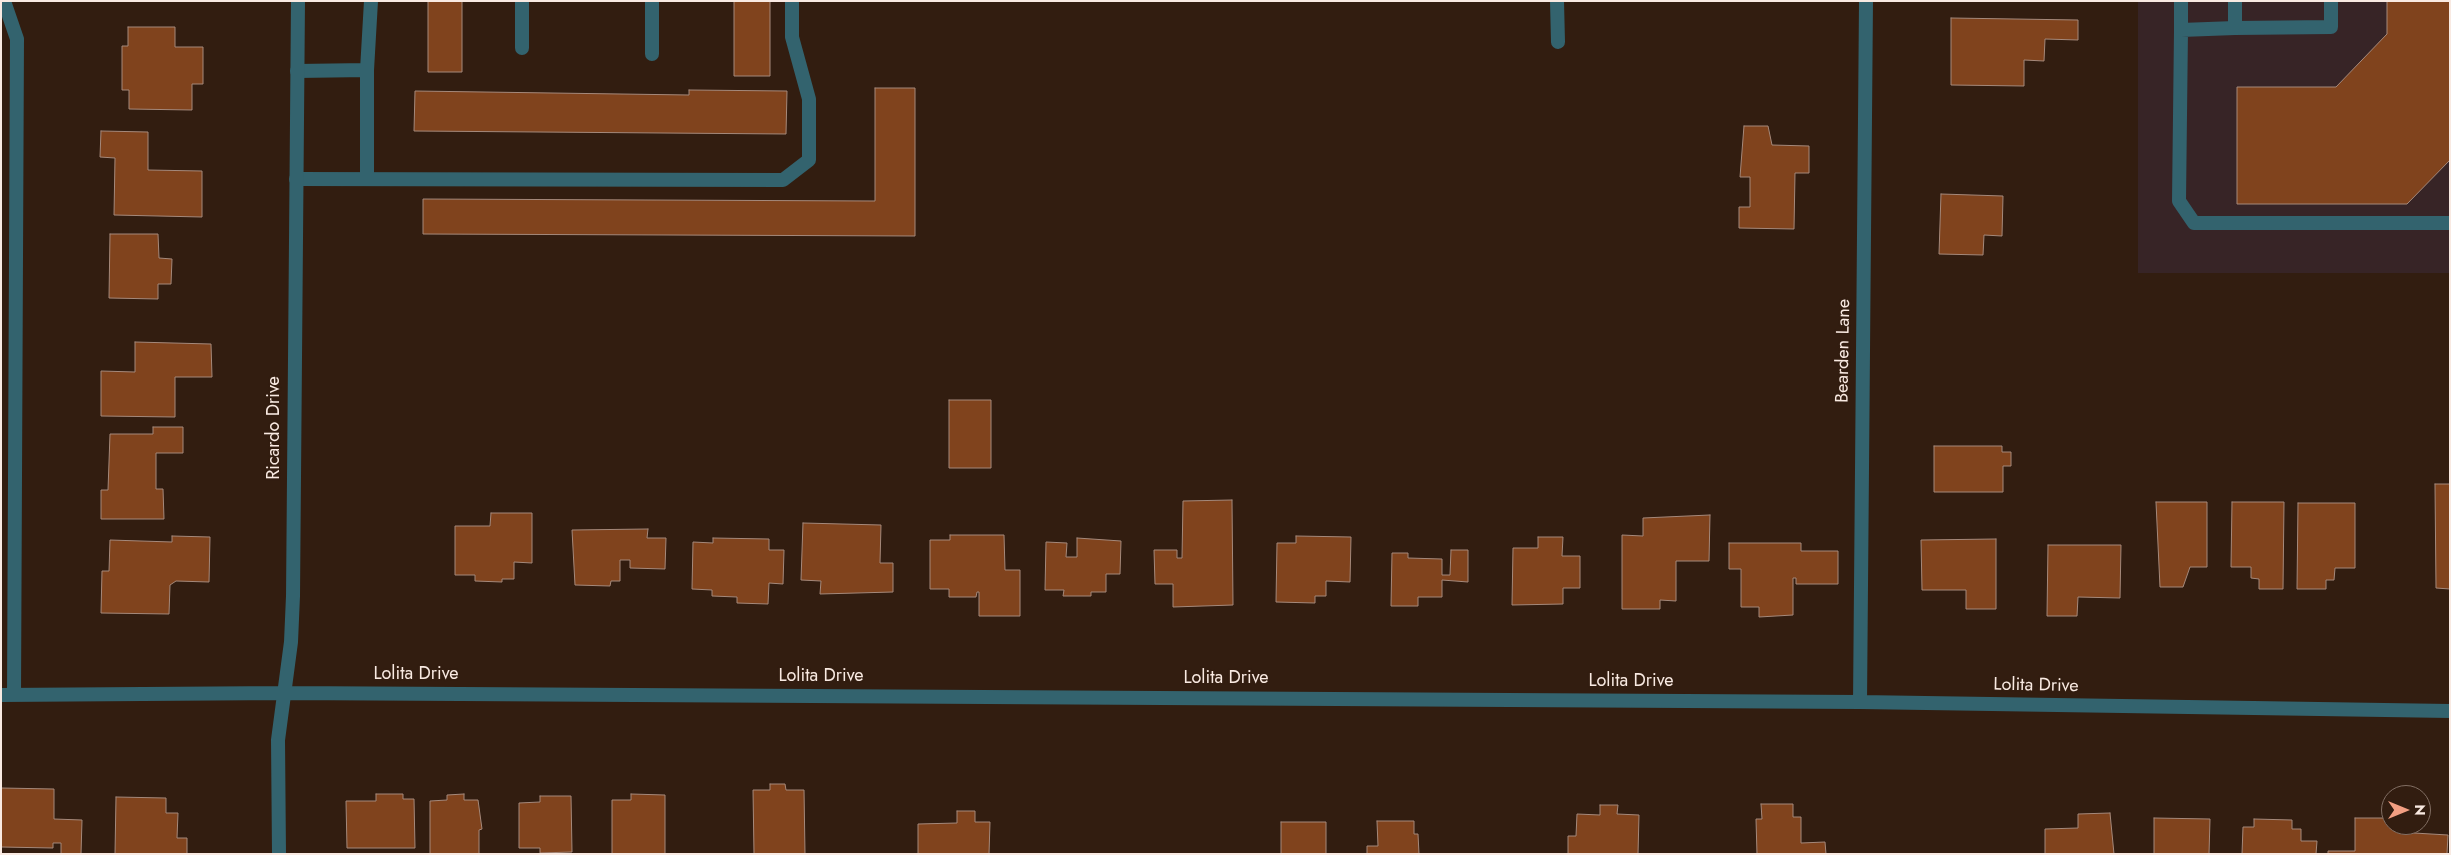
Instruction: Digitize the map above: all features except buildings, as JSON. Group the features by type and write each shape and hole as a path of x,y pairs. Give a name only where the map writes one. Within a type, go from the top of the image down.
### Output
{"street":[{"name":"Ricardo Drive","path":"279,854 278,740 285,693 293,596 298,1"},
{"path":"367,179 367,70 371,1"},
{"path":"522,1 522,48"},
{"path":"652,1 652,54"},
{"path":"296,179 783,180 808,160 809,99 792,37 792,1"},
{"path":"1557,1 1558,42"},
{"name":"Bearden Lane","path":"1860,702 1866,1"},
{"path":"2181,1 2179,201 2194,223 2450,223"},
{"path":"2235,1 2235,28"},
{"path":"2181,30 2331,27 2331,1"},
{"path":"3,3 17,39 8,695"},
{"path":"297,71 367,70"},
{"name":"Lolita Drive","path":"8,695 285,693 1860,702 2450,711"}],"shaded area":[{"path":"2138,1 2450,1 2450,273 2138,273"}]}
